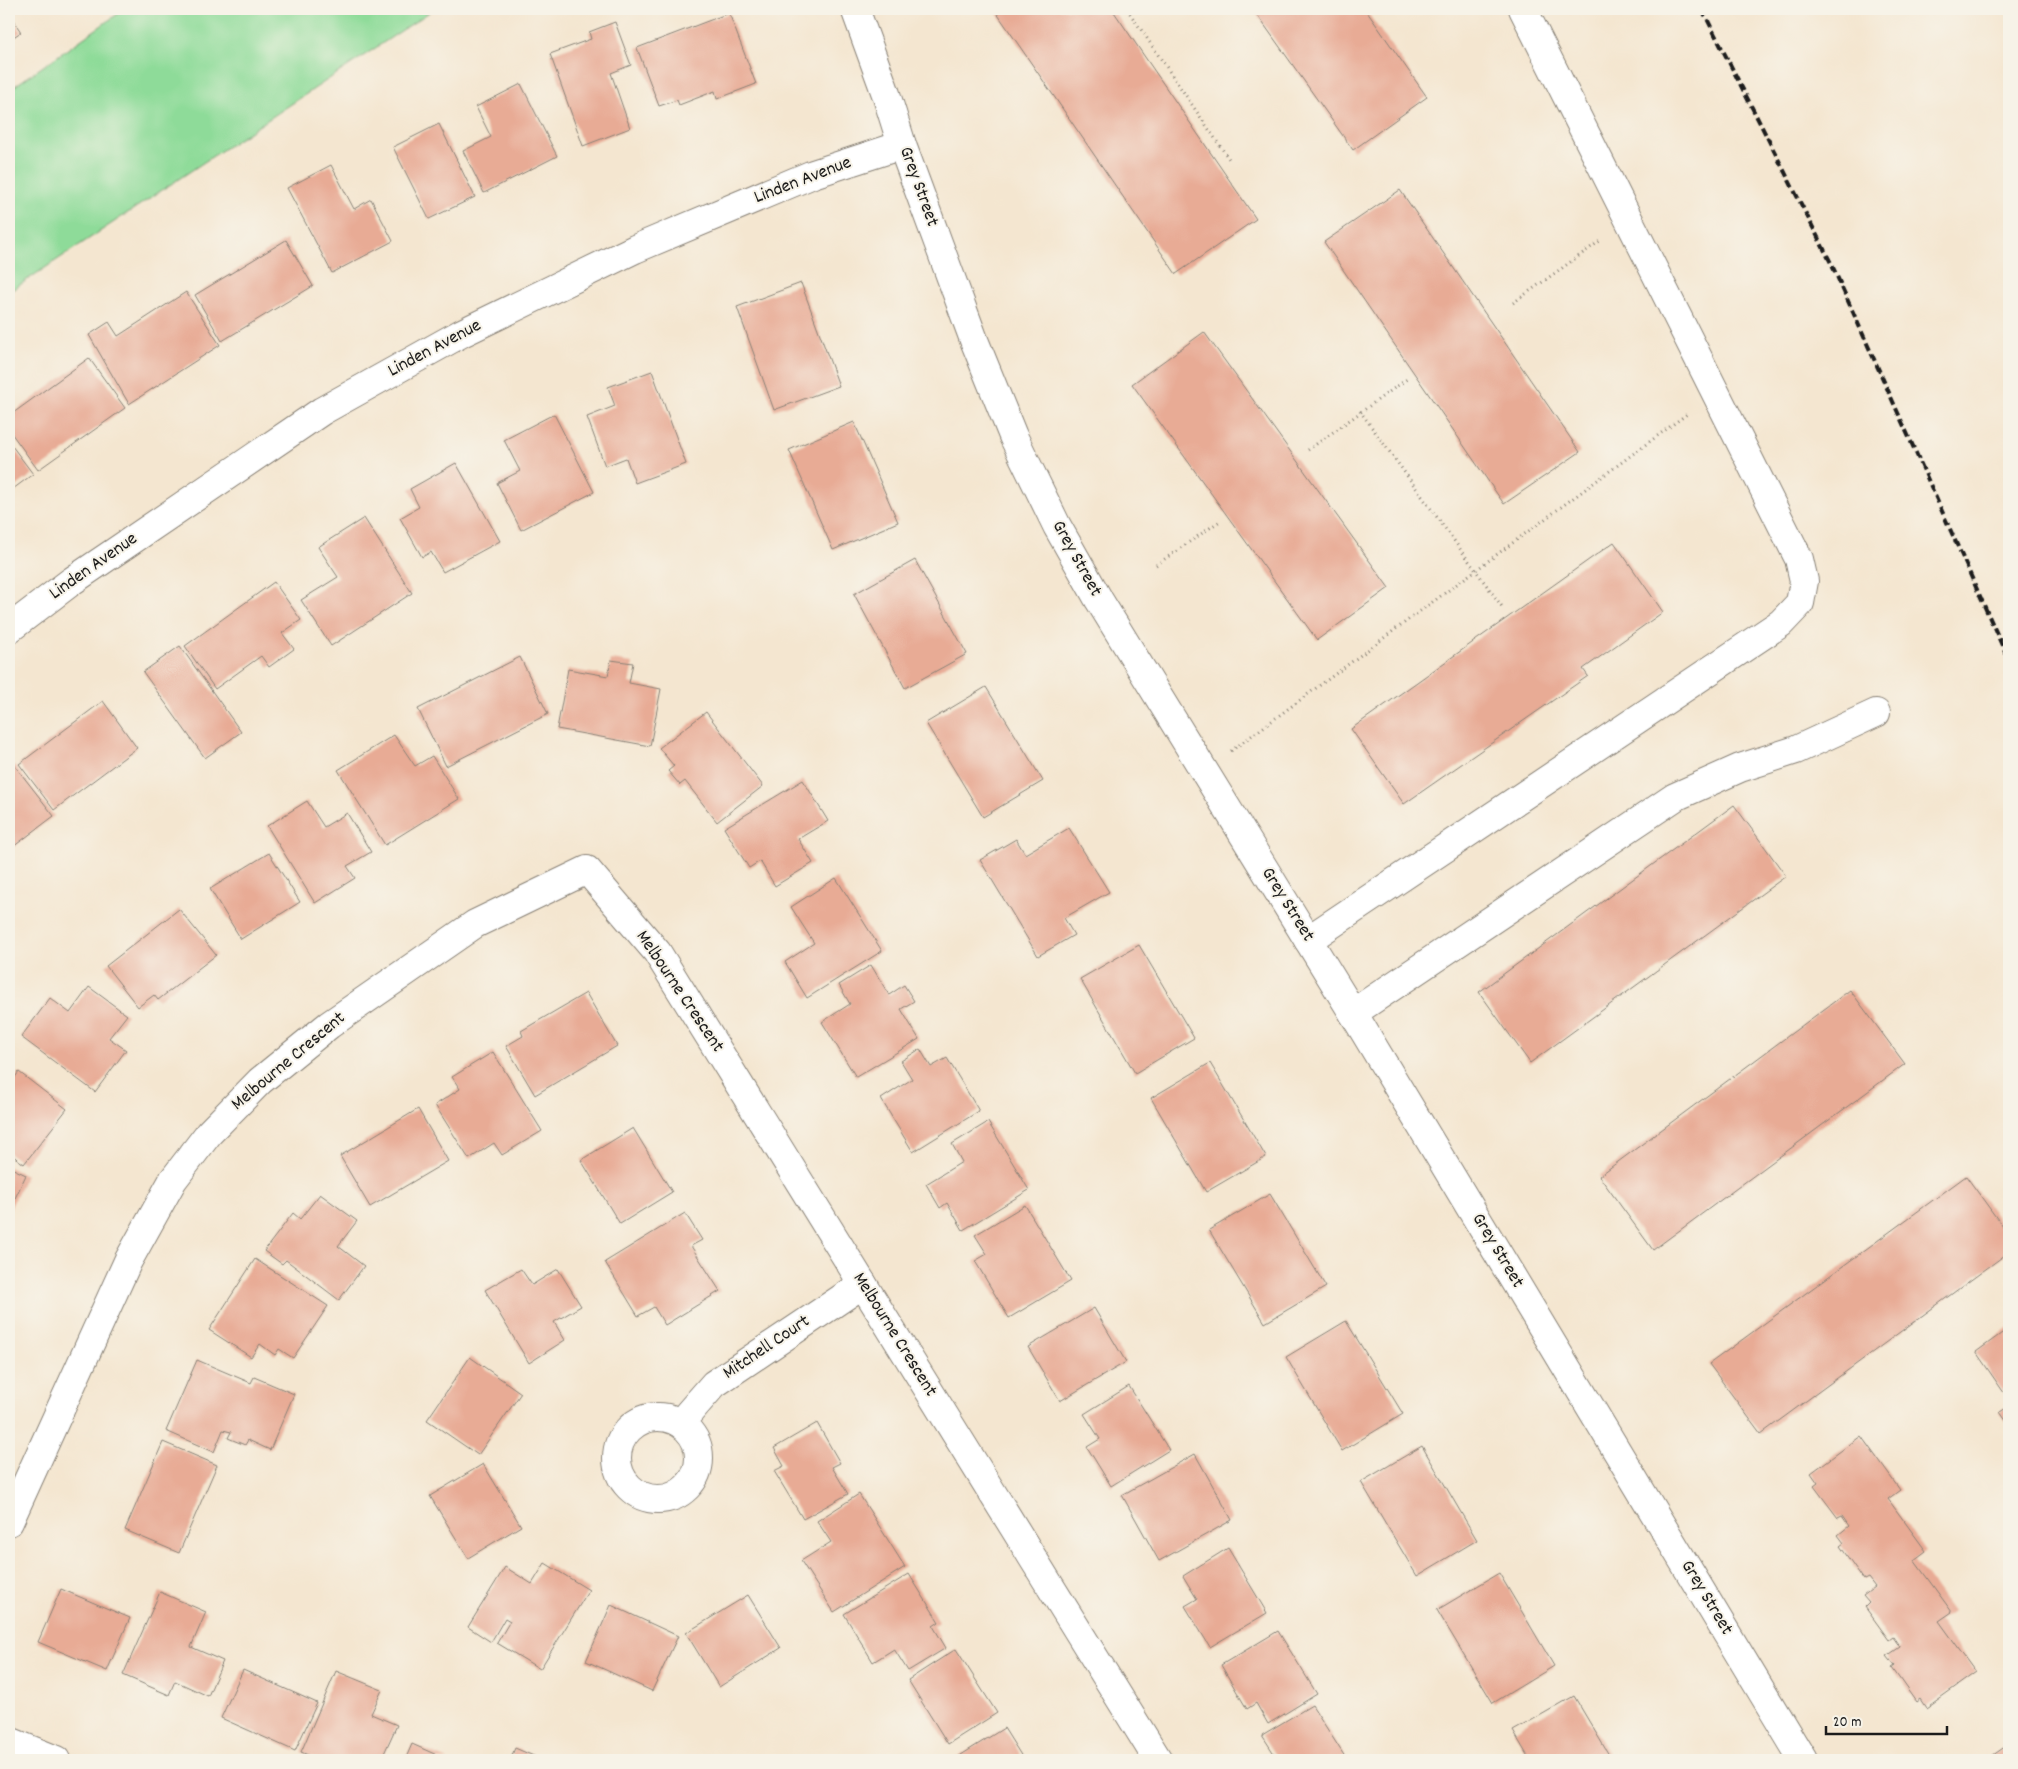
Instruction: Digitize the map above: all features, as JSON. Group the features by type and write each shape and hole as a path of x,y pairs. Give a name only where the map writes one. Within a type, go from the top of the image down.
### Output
{"street":[{"name":"Grey Street","path":"855,9 886,94 902,145 974,340 1013,436 1057,526 1099,600 1353,1013 1803,1760"},
{"path":"1308,940 1781,623 1800,603 1804,581 1799,560 1523,9"},
{"name":"Linden Avenue","path":"9,629 72,581 322,411 462,333 635,249 813,174 902,145"},
{"path":"1353,1013 1675,797 1740,768 1796,750 1876,713"},
{"name":"Melbourne Crescent","path":"9,1522 128,1261 173,1180 209,1133 260,1082 329,1025 475,924 588,870 657,952 1158,1760"},
{"name":"Mitchell Court","path":"680,1422 714,1384 863,1284"},
{"path":"9,1741 56,1760"}],"path":[{"path":"1127,9 1231,162"},
{"path":"1513,303 1629,220"},
{"path":"1308,450 1407,379"},
{"path":"1204,770 1716,393"},
{"path":"1360,412 1503,608"},
{"path":"1156,565 1220,521"}],"green space":[{"path":"125,9 434,9 9,292 9,90"}],"building":[{"path":"994,9 1112,9 1256,219 1176,274"},
{"path":"1253,9 1365,9 1427,97 1353,150"},
{"path":"729,13 756,84 717,99 715,91 679,105 677,100 659,106 637,48"},
{"path":"9,14 21,32 9,40"},
{"path":"615,22 631,65 611,73 630,128 583,146 550,54 591,39 589,32"},
{"path":"521,84 557,156 484,193 463,151 491,137 476,107"},
{"path":"439,124 475,197 429,219 393,147"},
{"path":"331,165 354,209 371,199 393,241 332,273 287,188"},
{"path":"1400,190 1580,452 1504,504 1324,242"},
{"path":"286,240 313,286 222,341 195,295"},
{"path":"801,283 839,386 774,410 737,307"},
{"path":"186,292 220,345 129,404 89,335 109,322 118,336"},
{"path":"1204,332 1389,588 1317,640 1132,384"},
{"path":"89,358 125,408 38,470 9,430 9,416"},
{"path":"652,371 686,464 635,483 626,458 605,466 587,417 615,406 608,387"},
{"path":"554,414 594,492 521,530 497,483 520,471 504,440"},
{"path":"854,422 898,522 833,550 789,450"},
{"path":"9,442 33,474 9,492"},
{"path":"456,463 500,541 443,572 431,552 422,557 400,518 419,507 410,489"},
{"path":"364,518 412,593 331,646 301,600 338,577 318,547"},
{"path":"1614,542 1663,612 1583,669 1588,676 1404,804 1351,729"},
{"path":"915,560 967,654 905,688 854,594"},
{"path":"274,582 301,620 282,633 294,649 269,667 261,656 215,689 185,646"},
{"path":"180,646 241,732 205,758 143,672"},
{"path":"520,657 548,714 446,766 418,709"},
{"path":"611,660 633,663 629,683 661,689 650,746 557,729 568,669 608,676"},
{"path":"986,687 1043,781 983,817 926,723"},
{"path":"103,701 137,748 54,810 19,764"},
{"path":"706,712 763,786 717,822 685,781 680,785 668,771 674,766 659,748"},
{"path":"394,735 415,766 432,756 459,799 385,845 338,770"},
{"path":"15,766 54,816 9,850 9,771"},
{"path":"803,780 828,821 798,839 813,863 775,886 760,861 749,868 724,828"},
{"path":"307,801 324,827 347,813 371,852 347,866 355,878 315,903 267,826"},
{"path":"1734,805 1786,876 1530,1063 1479,992"},
{"path":"1069,828 1109,892 1064,918 1074,935 1038,956 980,860 1016,839 1025,854"},
{"path":"269,853 300,902 241,939 210,889"},
{"path":"836,878 882,951 807,998 785,962 814,943 791,907"},
{"path":"179,909 216,955 158,1000 154,995 138,1007 106,966"},
{"path":"1139,945 1194,1038 1135,1073 1080,979"},
{"path":"871,965 889,995 904,985 914,1001 901,1009 919,1039 856,1077 822,1022 850,1004 839,985"},
{"path":"89,987 127,1015 109,1038 126,1050 95,1092 21,1037 50,998 70,1013"},
{"path":"1850,990 1905,1064 1653,1250 1599,1176"},
{"path":"586,993 617,1046 535,1095 506,1046 523,1036 521,1031"},
{"path":"920,1049 931,1067 947,1058 979,1111 913,1152 881,1099 912,1079 901,1061"},
{"path":"493,1052 542,1131 502,1155 494,1143 469,1159 435,1105 460,1089 452,1077"},
{"path":"1210,1063 1266,1157 1206,1192 1151,1098"},
{"path":"19,1072 67,1109 24,1164 9,1153 9,1085"},
{"path":"418,1109 448,1161 370,1207 340,1156"},
{"path":"988,1122 1029,1190 963,1230 947,1203 940,1208 926,1184 962,1162 952,1144"},
{"path":"633,1128 672,1192 620,1224 581,1160"},
{"path":"9,1167 26,1175 9,1211"},
{"path":"1966,1176 2009,1235 2009,1252 1761,1434 1709,1364"},
{"path":"320,1194 357,1221 338,1246 364,1266 339,1300 286,1260 282,1264 264,1251 293,1213 300,1219"},
{"path":"1270,1194 1326,1287 1265,1323 1209,1230"},
{"path":"1025,1205 1071,1281 1009,1318 975,1261 987,1254 975,1235"},
{"path":"685,1213 702,1240 691,1246 720,1291 665,1325 654,1307 638,1316 605,1262"},
{"path":"255,1259 328,1306 293,1358 279,1349 275,1355 260,1344 251,1357 209,1330"},
{"path":"521,1269 532,1285 558,1269 581,1306 554,1322 565,1340 529,1363 485,1290"},
{"path":"1094,1308 1126,1362 1060,1401 1028,1347"},
{"path":"1346,1321 1403,1414 1342,1451 1286,1357"},
{"path":"2009,1328 2009,1400 1976,1352"},
{"path":"470,1357 521,1393 478,1455 427,1420"},
{"path":"197,1360 251,1383 254,1377 294,1394 270,1450 248,1440 245,1445 228,1438 231,1432 223,1430 214,1452 166,1431"},
{"path":"1129,1386 1169,1450 1111,1486 1087,1447 1100,1439 1084,1414"},
{"path":"2009,1406 2009,1425 2000,1412"},
{"path":"817,1423 840,1463 832,1467 848,1494 803,1519 774,1471 784,1466 774,1448"},
{"path":"1861,1436 1900,1490 1888,1499 1926,1551 1914,1560 1952,1612 1939,1621 1976,1672 1926,1708 1920,1699 1916,1702 1892,1668 1895,1666 1887,1656 1900,1647 1893,1637 1889,1640 1865,1607 1869,1603 1863,1596 1875,1587 1868,1578 1864,1580 1840,1546 1844,1543 1838,1535 1849,1526 1842,1516 1838,1518 1814,1486 1818,1483 1811,1473"},
{"path":"163,1442 217,1465 179,1553 125,1530"},
{"path":"1422,1446 1477,1540 1417,1576 1361,1482"},
{"path":"1195,1454 1232,1520 1159,1561 1122,1495"},
{"path":"483,1464 521,1526 468,1558 430,1496"},
{"path":"859,1494 905,1567 834,1612 801,1561 831,1542 817,1521"},
{"path":"1228,1548 1267,1613 1210,1647 1185,1606 1197,1599 1183,1576"},
{"path":"545,1563 589,1590 540,1669 497,1643 510,1621 505,1618 491,1642 468,1627 505,1567 532,1584"},
{"path":"1499,1573 1554,1666 1493,1703 1437,1610"},
{"path":"909,1574 939,1622 933,1626 946,1648 908,1671 894,1649 873,1662 844,1614"},
{"path":"61,1589 130,1618 107,1671 38,1642"},
{"path":"160,1592 206,1612 191,1647 223,1661 208,1696 175,1681 169,1695 123,1675"},
{"path":"748,1595 781,1648 719,1687 686,1633"},
{"path":"611,1605 678,1636 652,1691 586,1661"},
{"path":"1278,1631 1317,1694 1268,1724 1256,1703 1247,1709 1221,1665"},
{"path":"956,1649 997,1713 948,1744 908,1680"},
{"path":"243,1670 317,1703 295,1751 221,1718"},
{"path":"336,1671 382,1690 371,1714 397,1725 381,1760 364,1760 353,1756 351,1760 320,1760 301,1752"},
{"path":"1574,1696 1612,1760 1530,1760 1513,1731"},
{"path":"1312,1705 1347,1760 1278,1760 1262,1735"},
{"path":"1004,1728 1024,1760 953,1760"},
{"path":"412,1744 448,1760 405,1760"},
{"path":"2009,1744 2009,1760 1986,1760"},
{"path":"515,1748 543,1760 510,1760"}],"railway":[{"path":"1702,9 1831,263 2009,661"}]}
